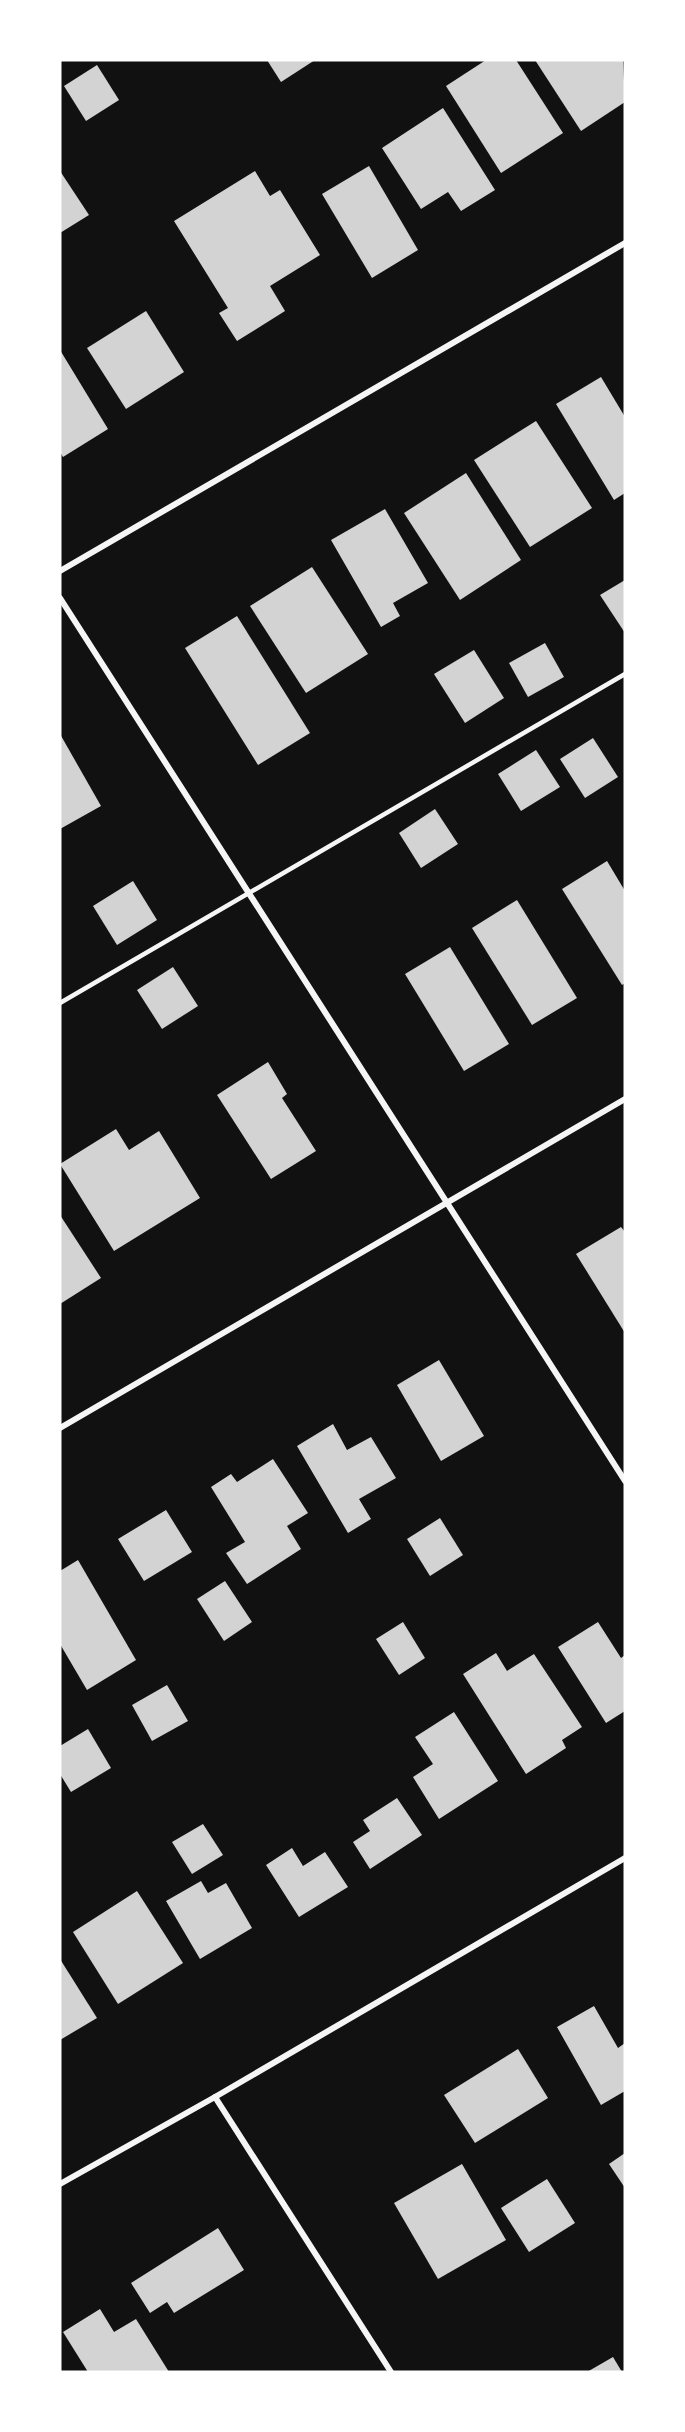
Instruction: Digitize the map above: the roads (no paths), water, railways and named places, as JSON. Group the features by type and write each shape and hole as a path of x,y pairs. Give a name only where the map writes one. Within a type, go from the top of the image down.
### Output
{"street":[{"path":"60,571 625,243"},
{"path":"60,598 625,1481"},
{"path":"60,1428 625,1099"},
{"path":"60,2184 215,2097 625,1858"},
{"path":"215,2097 390,2372"}],"lane":[{"path":"60,1003 625,674"}]}
